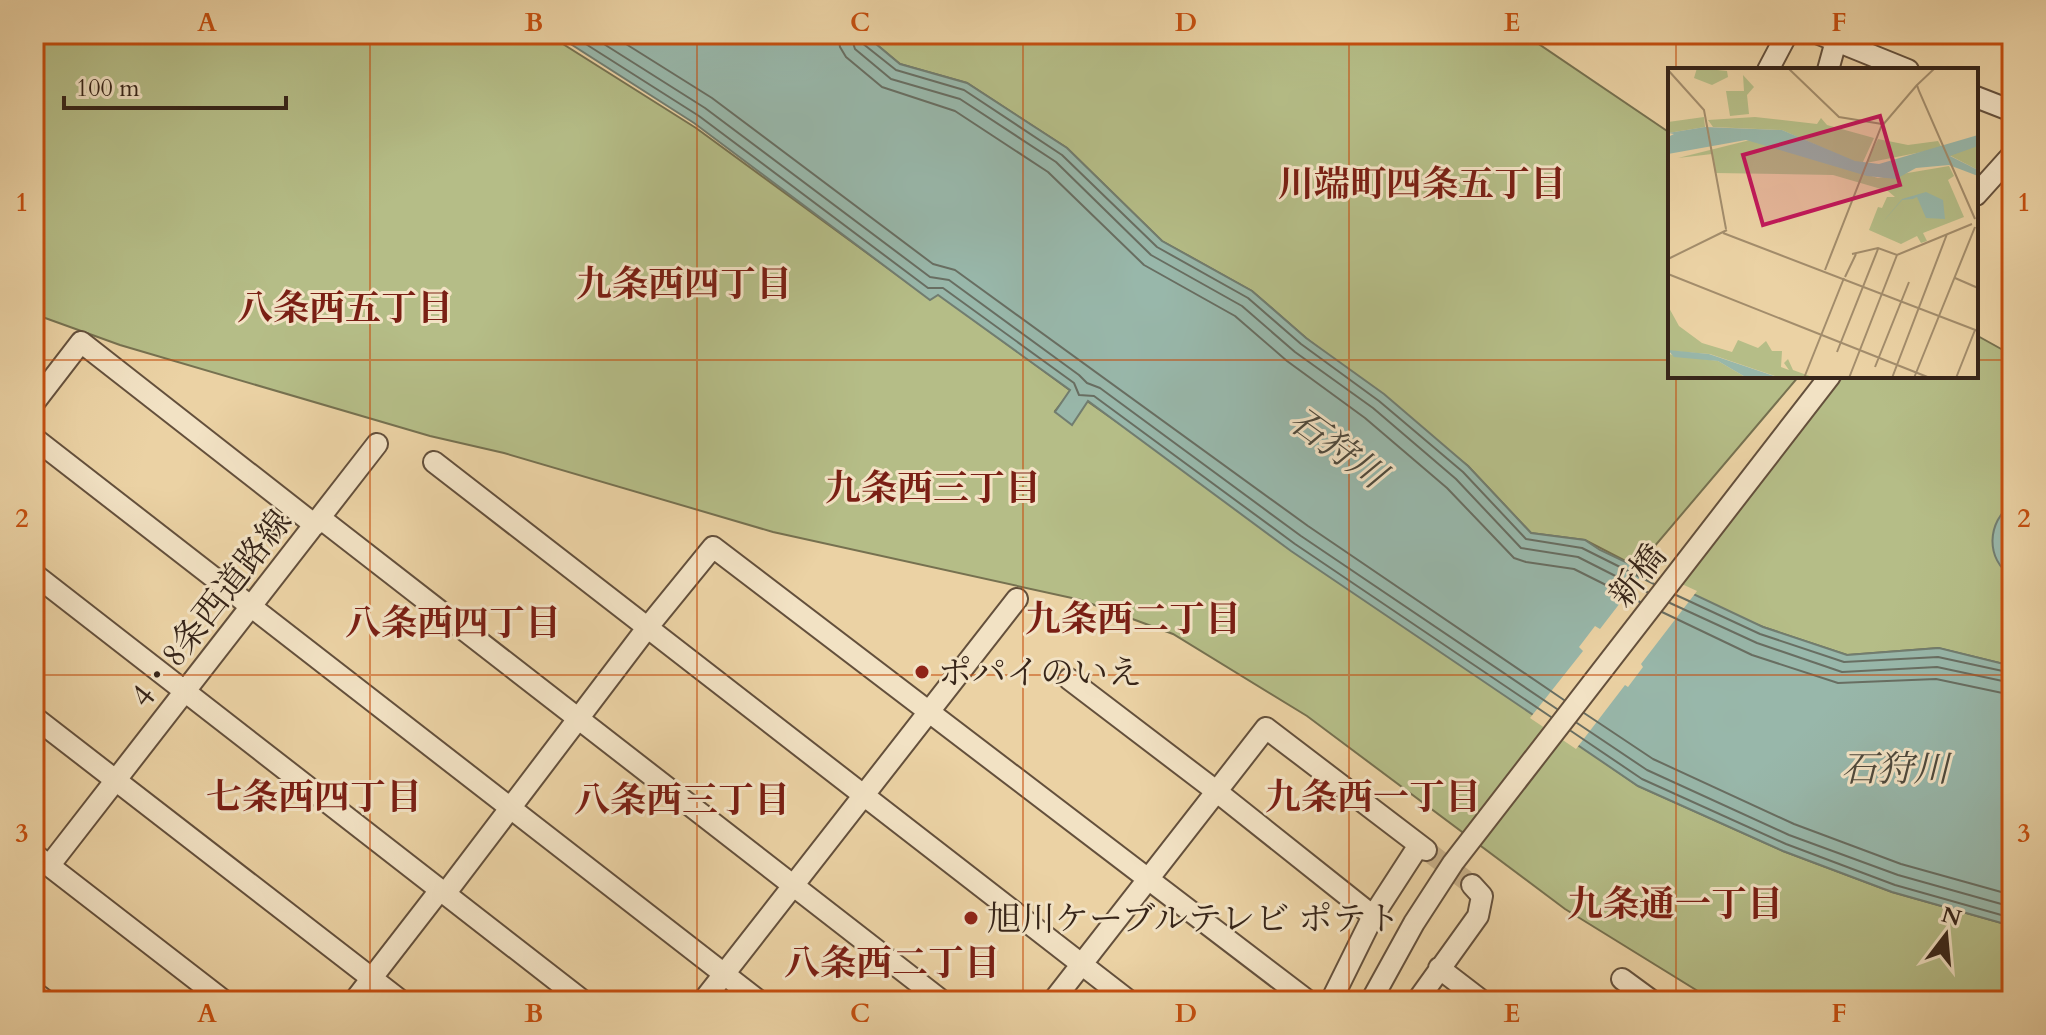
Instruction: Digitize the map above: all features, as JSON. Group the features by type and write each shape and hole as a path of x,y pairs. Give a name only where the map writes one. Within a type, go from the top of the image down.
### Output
{"street":[{"path":"1769,68 1787,34"},
{"path":"1828,68 1828,38 1903,68"},
{"path":"1978,98 2012,111"},
{"path":"1978,193 2012,155"},
{"path":"34,403 81,342 317,522 377,444"},
{"name":"新橋","path":"1371,1001 1453,863 1828,378"},
{"path":"34,438 759,1001"},
{"path":"434,462 1129,1001"},
{"name":"4・8条西道路線","path":"40,863 116,780 317,522 942,1001"},
{"path":"354,1001 713,547 1308,1001"},
{"path":"34,574 583,1001"},
{"path":"703,1001 1017,599"},
{"path":"1069,679 1373,916"},
{"path":"34,717 401,1001"},
{"path":"1053,1001 1266,728 1423,848 1373,916 1331,1001"},
{"path":"40,863 224,1001"},
{"path":"1417,1001 1478,916 1477,890"},
{"path":"1439,968 1482,1001"},
{"path":"1622,979 1652,1001"},
{"path":"34,992 46,1001"}],"green space":[{"path":"34,34 547,34 696,128 930,299 938,294 1071,391 1055,411 1072,424 1087,401 1638,786 1783,851 1892,892 2012,926 2012,1001 1714,1001 1565,909 1307,716 1173,634 1081,600 773,532 504,453 430,436 120,345 34,314"},
{"path":"864,34 1524,34 1668,132 1668,378 1797,378 1637,567 1585,540 1531,533 1468,466 1306,338 1252,291 1162,241 1067,148 967,83 900,64"},
{"path":"1978,336 2012,355 2012,666 1938,648 1847,655 1763,627 1667,589 1829,378 1978,378"}],"water":[{"name":"石狩川","path":"555,34 864,34 900,64 967,83 1067,148 1162,241 1252,291 1306,338 1384,394 1468,466 1531,533 1585,540 1763,627 1847,655 1939,648 2012,666 2012,926 1892,892 1783,851 1638,786 1291,551 1088,401 1072,425 1055,412 1070,390 938,295 930,300 694,123"},
{"path":"2012,504 2012,576 1997,560 1992,540 1998,520"}],"pier":[{"path":"1647,568 1697,591 1641,664 1643,667 1628,687 1625,685 1576,749 1530,718 1583,651 1579,647 1595,626 1600,629"}],"tunnel":[{"path":"1426,850 1472,885"}],"place":[{"name":"ポパイのいえ","path":"922,672"},
{"name":"旭川ケーブルテレビ ポテト","path":"971,918"}],"district":[{"name":"川端町四条五丁目","path":"1422,183"},
{"name":"九条西四丁目","path":"684,283"},
{"name":"八条西五丁目","path":"345,307"},
{"name":"九条西三丁目","path":"933,487"},
{"name":"九条西二丁目","path":"1133,618"},
{"name":"八条西四丁目","path":"453,622"},
{"name":"七条西四丁目","path":"314,796"},
{"name":"九条西一丁目","path":"1373,796"},
{"name":"八条西三丁目","path":"682,799"},
{"name":"九条通一丁目","path":"1675,903"},
{"name":"八条西二丁目","path":"892,962"}]}
